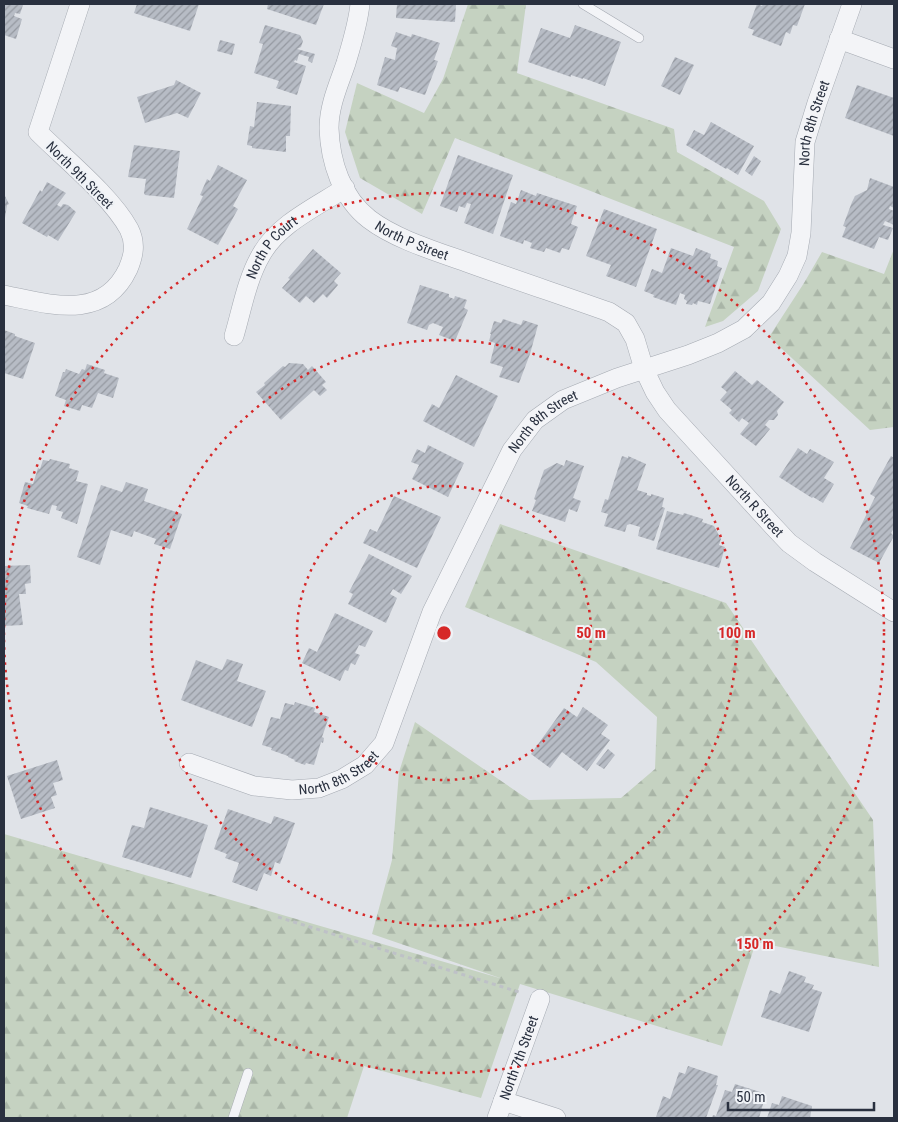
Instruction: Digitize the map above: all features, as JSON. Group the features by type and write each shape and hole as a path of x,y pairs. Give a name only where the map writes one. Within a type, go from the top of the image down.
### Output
{"street":[{"name":"North 9th Street","path":"4,294 68,306 81,306 102,298 112,291 126,273 134,252 133,241 128,229 117,212 95,186 38,132 80,4"},
{"name":"North P Street","path":"360,4 356,31 332,105 329,127 335,170 353,202 369,219 393,233 434,250 609,312 626,323 635,340 644,369"},
{"name":"North 8th Street","path":"189,763 254,786 292,790 319,788 342,779 365,765 384,744 432,612 512,450 535,420 564,400 616,378 718,343 744,329 771,303 788,276 797,256 801,233 805,142 852,4"},
{"path":"839,39 894,59"},
{"name":"North P Court","path":"234,336 251,280 262,253 271,241 288,226 345,188"},
{"name":"North R Street","path":"644,369 655,392 667,410 789,543 815,562 894,612"},
{"name":"North 7th Street","path":"500,1110 540,999"},
{"path":"500,1110 556,1118"}],"lane":[{"path":"582,4 639,38"},
{"path":"233,1118 248,1073"}],"path":[{"path":"278,918 540,999"}],"green space":[{"path":"468,4 526,4 517,73 674,129 677,152 764,201 781,229 758,291 723,321 705,327 734,247 455,138 422,214 360,178 345,132 357,83 424,113 443,79"},
{"path":"894,249 894,427 870,430 769,337 822,252 884,274"},
{"path":"500,524 726,603 873,820 879,967 756,942 722,1046 520,984 481,1098 364,1066 347,1118 4,1118 4,834 503,979 372,934 392,860 399,772 415,722 529,800 621,798 655,769 657,717 596,662 465,607"}],"building":[{"path":"4,4 23,5 20,14 15,13 14,16 22,19 16,39 4,35"},
{"path":"137,4 199,4 190,31 134,13"},
{"path":"268,4 324,4 316,25 267,9"},
{"path":"397,4 456,4 455,22 396,18"},
{"path":"757,4 762,6 763,4 805,4 797,26 793,25 790,34 786,32 781,46 752,35 754,30 748,28"},
{"path":"265,25 300,35 303,41 301,47 297,49 315,54 312,63 308,61 309,57 299,54 297,61 295,60 294,62 306,66 297,95 276,88 279,81 254,73 263,44 259,43"},
{"path":"575,25 621,42 605,86 583,78 571,75 571,77 528,62 541,28 570,38"},
{"path":"396,32 411,37 412,34 440,43 434,60 438,61 425,95 400,87 398,92 377,85 385,57 395,60 397,48 391,46"},
{"path":"220,40 235,44 232,55 217,51"},
{"path":"675,57 694,65 680,95 661,86"},
{"path":"176,80 201,93 188,118 177,113 145,123 137,97 174,85"},
{"path":"857,85 894,98 894,136 845,118"},
{"path":"257,102 291,106 290,136 286,136 286,152 252,148 252,146 247,145 250,126 254,127"},
{"path":"711,122 754,146 738,175 686,145 694,130 704,135"},
{"path":"134,145 180,151 174,198 145,195 146,179 128,177"},
{"path":"458,155 513,175 493,234 464,223 471,204 467,203 465,208 459,206 457,212 440,206"},
{"path":"754,156 761,161 752,176 745,171"},
{"path":"218,165 247,180 233,206 238,209 218,245 187,229 203,196 200,195 207,179 210,181"},
{"path":"870,178 894,187 894,208 890,206 889,209 894,211 894,225 885,221 883,225 893,228 888,240 879,237 874,249 842,237 846,227 843,226 852,202 855,196 867,190"},
{"path":"47,182 66,193 57,205 61,207 63,204 68,205 76,212 58,241 22,223 40,190 42,192"},
{"path":"521,190 536,196 537,193 577,206 571,224 578,227 569,250 562,248 560,253 546,248 544,252 530,248 532,243 524,240 523,244 500,236 511,202 516,204"},
{"path":"4,194 9,204 7,205 5,218"},
{"path":"604,209 657,229 636,287 606,276 611,265 586,256"},
{"path":"671,248 693,256 696,248 711,254 710,258 718,261 717,266 722,268 710,304 698,301 697,305 693,303 692,305 686,304 685,295 680,293 676,305 653,297 654,295 644,291 652,269 662,273"},
{"path":"313,249 341,273 334,281 338,285 327,298 323,294 314,303 306,296 300,303 282,288 290,279 288,278"},
{"path":"420,285 449,294 449,297 454,299 455,296 467,300 464,308 468,310 455,341 439,335 443,327 433,323 429,325 427,330 407,323"},
{"path":"503,319 521,325 523,320 538,325 519,383 499,377 503,367 490,363 495,343 489,341 490,334 494,321 501,323"},
{"path":"4,330 35,343 23,379 4,373"},
{"path":"289,363 303,364 308,370 312,366 326,382 322,385 327,390 320,396 314,390 281,420 256,392 283,366 285,367"},
{"path":"87,364 105,370 104,373 119,378 113,398 98,393 92,408 82,405 80,411 64,406 66,400 55,396 63,372 66,369 79,374 82,369 85,370"},
{"path":"735,371 752,385 757,380 784,402 777,411 778,415 774,420 769,420 765,425 770,429 756,446 740,434 749,423 742,418 739,422 729,413 732,410 720,400 727,392 721,387"},
{"path":"456,375 498,396 474,447 423,421 432,404 439,408"},
{"path":"428,445 464,463 448,497 412,479 419,465 411,462 417,449 425,453"},
{"path":"798,448 807,454 810,449 834,462 824,478 834,484 823,503 779,477"},
{"path":"622,456 628,458 628,456 646,464 637,490 647,493 647,495 651,496 651,494 664,498 662,507 665,508 654,541 638,536 640,527 630,524 627,525 625,532 604,526 608,514 601,512 605,499 608,500"},
{"path":"891,456 894,458 894,528 891,533 894,536 879,563 850,548 875,497 870,494"},
{"path":"50,459 70,464 69,468 79,471 76,481 88,484 77,524 61,518 63,512 56,510 57,506 52,505 49,514 27,508 28,506 19,503 25,482 33,484 38,468 40,469 43,460 49,461"},
{"path":"566,460 584,466 573,498 581,501 577,512 569,509 565,522 532,511 544,470 557,463 564,466"},
{"path":"126,482 148,489 144,501 182,514 170,549 154,544 156,539 134,531 132,537 111,530 100,565 77,557 101,485 122,492"},
{"path":"394,496 441,517 417,568 363,543 370,529 377,532"},
{"path":"667,511 683,515 684,513 703,519 702,522 714,526 721,539 719,545 725,547 719,568 656,549"},
{"path":"369,554 412,576 401,594 393,589 390,594 397,598 386,623 348,604 353,594 349,592"},
{"path":"30,565 31,583 25,584 26,594 19,594 23,625 4,626 4,566"},
{"path":"335,613 373,631 365,647 359,645 355,653 360,655 355,665 351,663 348,671 345,670 340,681 302,663 309,648 317,652"},
{"path":"227,659 243,664 237,681 266,691 252,727 181,700 196,660 222,670"},
{"path":"295,702 315,708 314,712 329,717 322,737 324,738 323,743 321,742 314,765 306,763 305,765 294,761 288,756 271,750 272,748 262,745 271,717 280,719 285,703 294,705"},
{"path":"583,707 608,725 601,734 610,740 587,771 562,752 550,768 531,754 564,708 577,717"},
{"path":"608,749 615,755 604,769 596,764"},
{"path":"57,760 63,780 53,783 57,795 51,797 55,808 21,819 7,776"},
{"path":"150,807 208,825 191,878 122,857 132,825 144,828"},
{"path":"228,809 271,824 274,816 295,823 280,864 275,862 271,876 264,873 257,891 232,882 239,863 225,858 227,854 214,849"},
{"path":"789,971 806,977 804,982 814,985 812,989 822,992 809,1032 761,1017 770,990 780,994"},
{"path":"688,1066 718,1076 716,1085 718,1085 706,1118 656,1117 663,1096 670,1099 679,1072 685,1074"},
{"path":"735,1084 766,1094 759,1118 712,1118 713,1115 716,1116 725,1090 732,1092"},
{"path":"782,1096 812,1106 810,1118 767,1118 772,1103 779,1105"}]}
